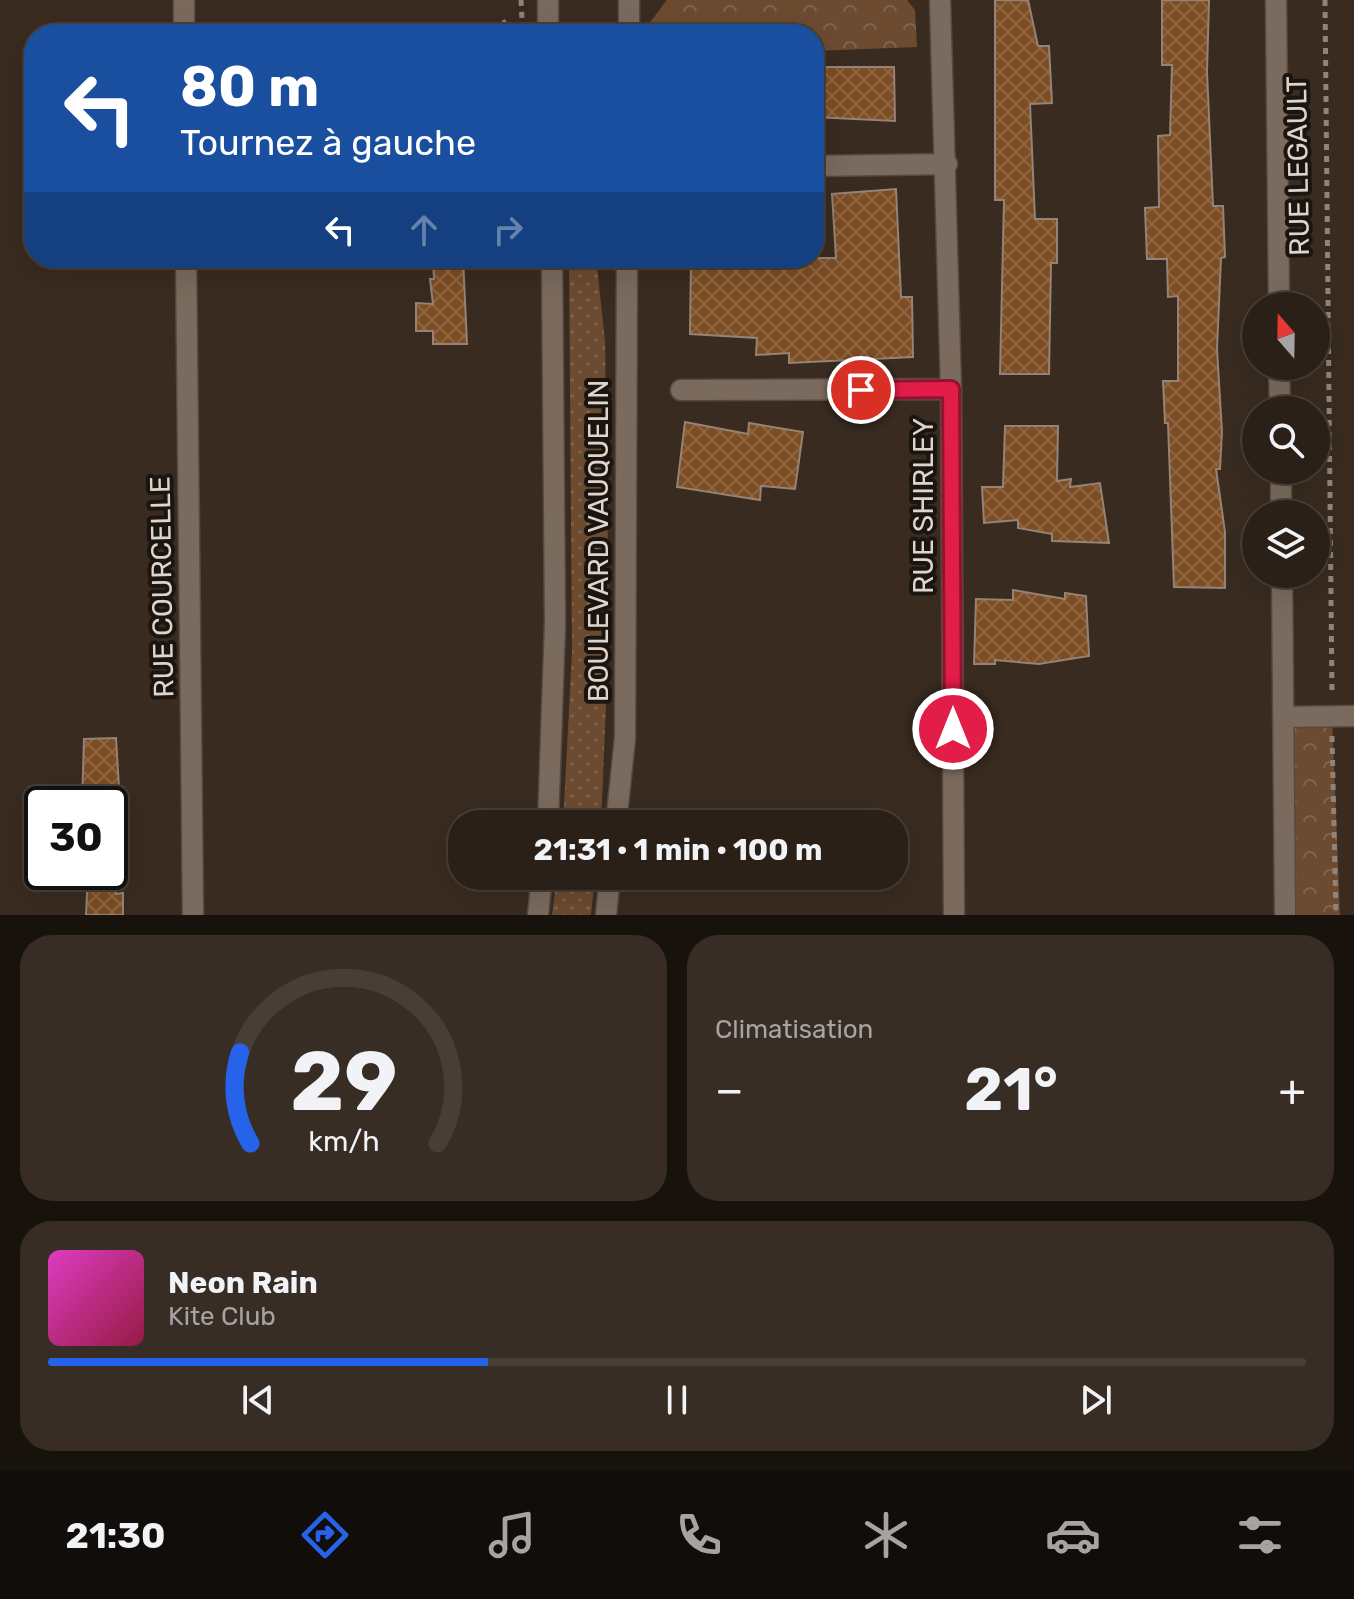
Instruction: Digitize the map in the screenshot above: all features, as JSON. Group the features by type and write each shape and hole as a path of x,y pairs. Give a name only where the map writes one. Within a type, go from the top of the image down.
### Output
{"street":[{"path":"184,0 184,24"},
{"path":"548,0 548,24"},
{"path":"629,0 629,24"},
{"name":"RUE SHIRLEY","path":"940,0 951,389 954,915"},
{"name":"RUE LEGAULT","path":"1276,0 1279,292"},
{"path":"824,166 947,164"},
{"name":"RUE COURCELLE","path":"186,268 193,915"},
{"name":"BOULEVARD VAUQUELIN","path":"548,810 555,624 552,268"},
{"name":"BOULEVARD VAUQUELIN","path":"617,810 625,738 627,268"},
{"path":"681,390 951,389"},
{"path":"1282,588 1285,915"},
{"path":"1283,717 1354,716"},
{"path":"538,915 541,890"},
{"path":"606,915 609,890"}],"path":[{"name":"RUE LEGAULT","path":"1325,0 1336,915"}],"green space":[{"path":"667,0 907,0 915,10 917,47 824,51 824,24 651,24"},
{"path":"569,268 597,268 605,341 609,633 602,810 564,810 572,653"},
{"path":"1332,716 1340,915 1285,915 1283,717"},
{"path":"555,890 594,890 591,915 552,915"}],"building":[{"path":"995,0 1028,0 1038,46 1049,46 1052,103 1030,104 1035,219 1057,219 1057,263 1051,263 1049,374 1000,374 1004,200 995,200"},
{"path":"1162,0 1209,0 1207,72 1213,206 1223,206 1225,257 1221,258 1217,349 1222,432 1220,469 1216,469 1225,532 1225,588 1174,587 1168,423 1165,423 1163,381 1178,381 1178,296 1168,297 1167,259 1147,259 1145,208 1159,207 1158,136 1170,135 1172,65 1162,65"},
{"path":"824,67 894,67 895,121 824,117"},
{"path":"896,189 901,297 912,297 913,357 789,363 789,353 756,355 757,338 690,334 691,268 824,268 824,258 836,258 832,194"},
{"path":"433,268 463,268 467,344 433,344 433,331 416,331 416,303 433,304 430,279 434,279"},
{"path":"685,422 748,434 749,423 803,432 795,489 761,486 760,500 677,487"},
{"path":"1005,426 1058,426 1057,481 1071,479 1070,487 1100,483 1109,543 1052,541 1052,534 1018,528 1018,520 984,523 982,487 1003,487"},
{"path":"1013,590 1065,599 1065,593 1086,596 1089,656 1039,664 995,660 995,664 974,664 976,599 1013,600"},
{"path":"116,738 119,786 83,786 84,739"},
{"path":"87,890 123,893 123,915 86,915"}],"route":[{"path":"861,390 951,389 953,729"}]}
